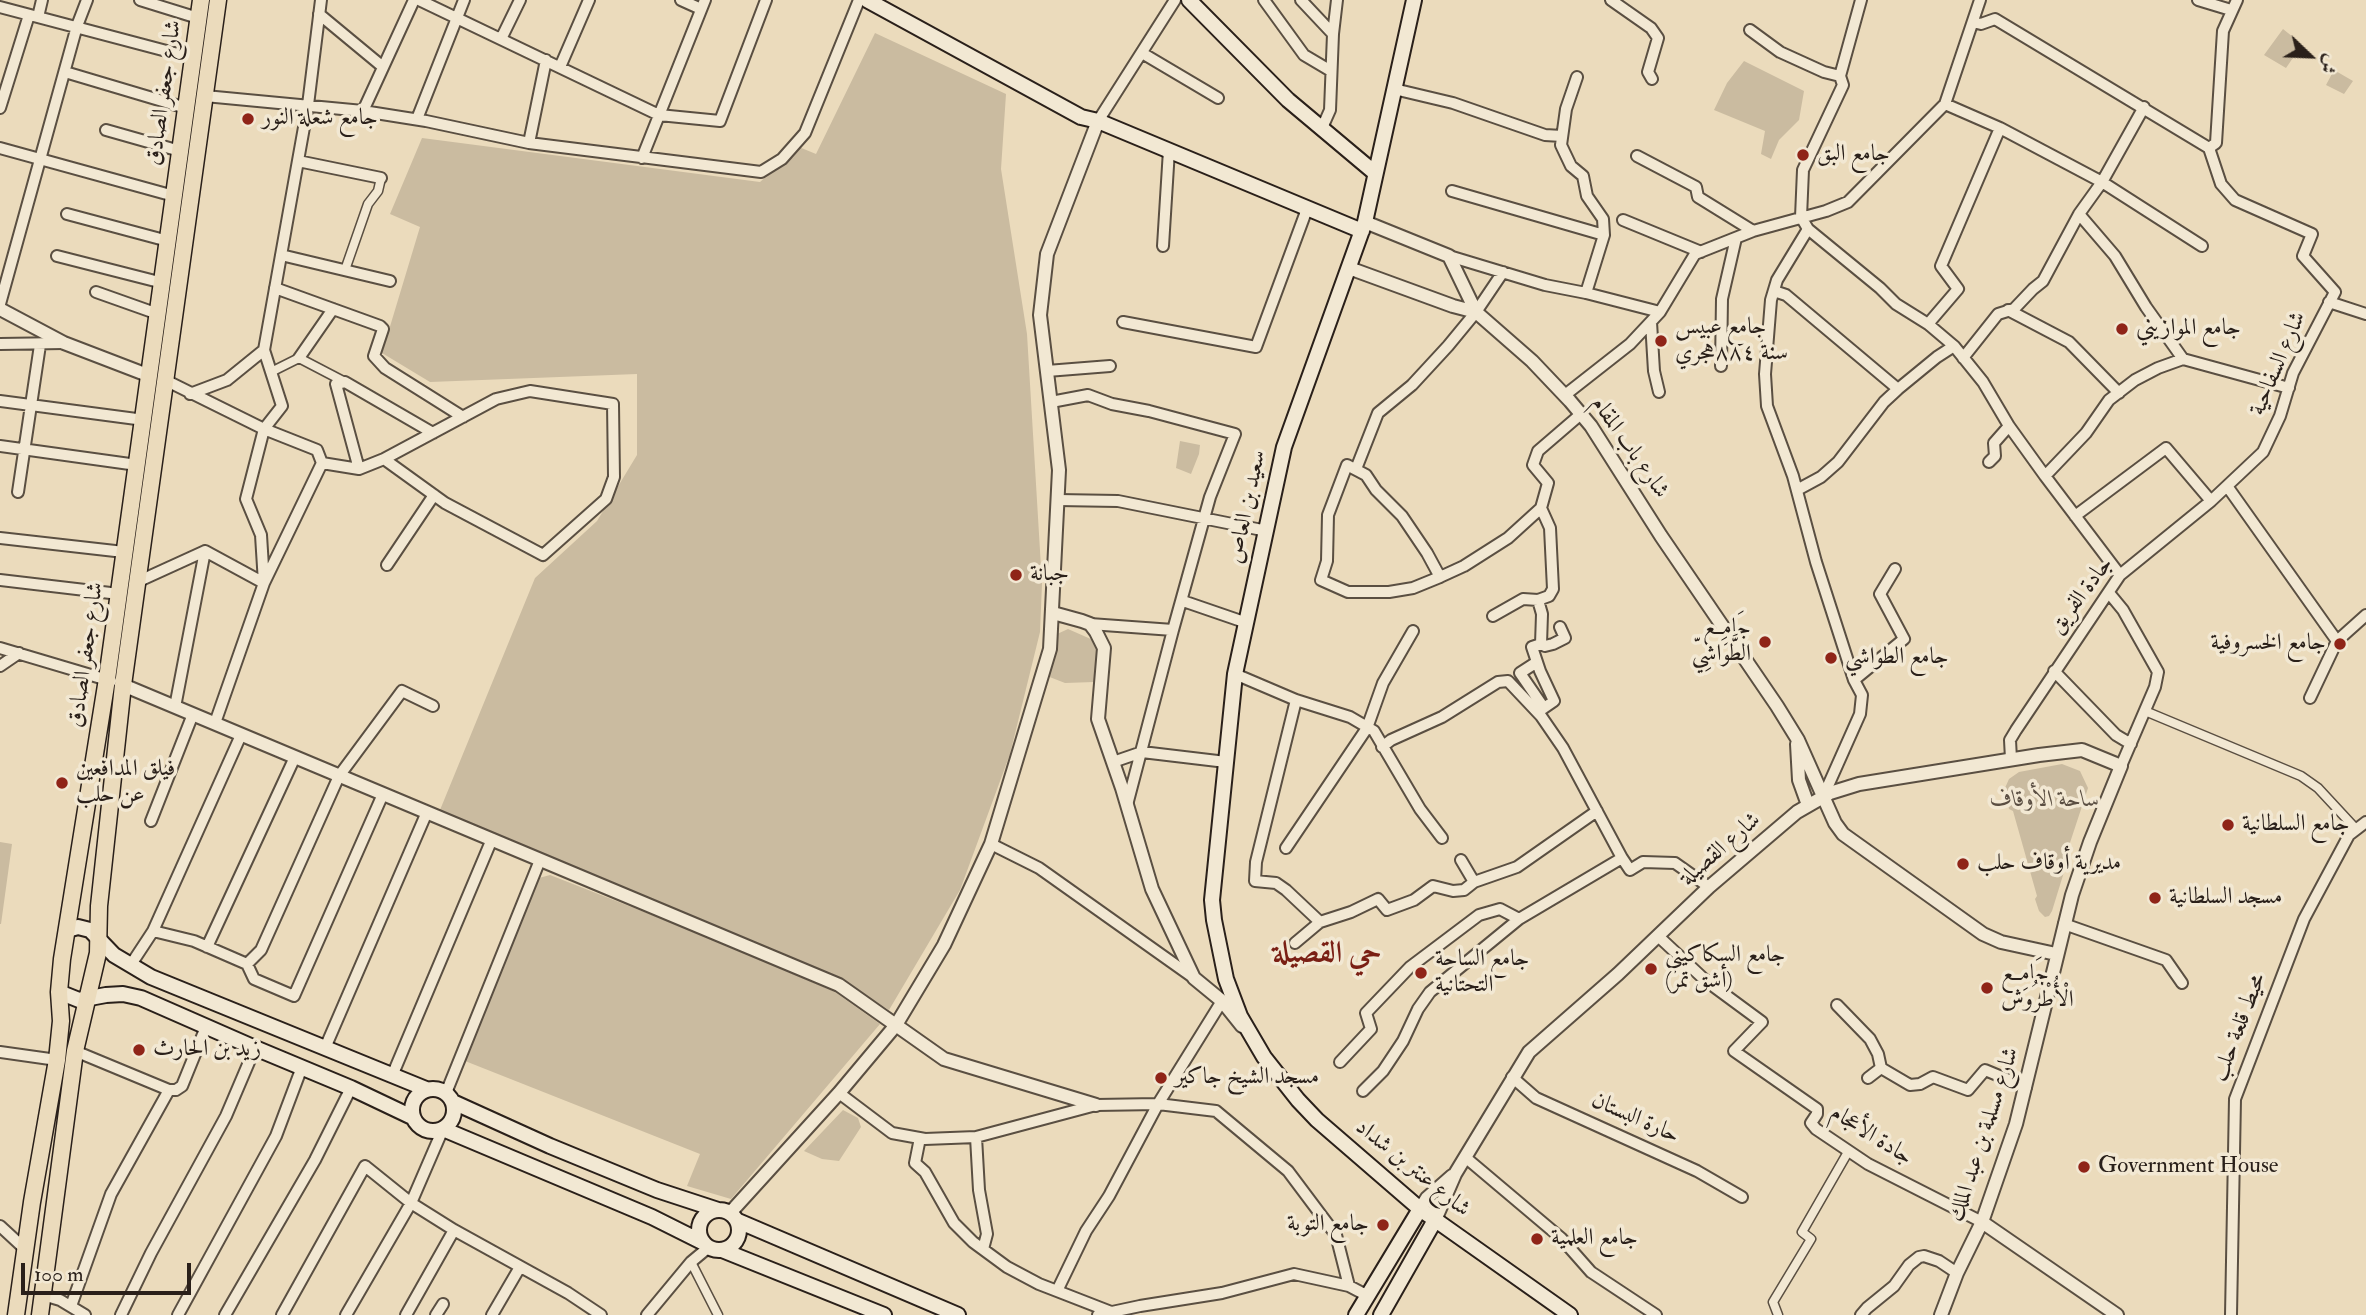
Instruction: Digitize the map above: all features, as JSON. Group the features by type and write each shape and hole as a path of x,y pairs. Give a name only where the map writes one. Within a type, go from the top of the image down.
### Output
{"main road":[{"name":"شارع جعفر الصادق","path":"40,1315 75,1051 96,968 119,594 144,421 157,378 158,314 201,0"},
{"name":"شارع جعفر الصادق","path":"16,1315 57,1060 62,959 137,582 157,378 205,96 218,0"},
{"path":"867,0 1081,117 1098,121 1307,209 1364,227"},
{"path":"1189,0 1288,100 1375,173"},
{"name":"سعيد بن العاص","path":"1249,1034 1226,979 1212,900 1235,674 1284,447 1364,227 1414,0"},
{"path":"67,930 84,928 99,937 114,955 151,977 426,1089"},
{"path":"59,992 72,999 106,995 141,998 351,1088 412,1117 421,1128 436,1131 443,1129 454,1114 449,1097"},
{"name":"شارع عنتر بن شداد","path":"1249,1034 1280,1079 1317,1120 1420,1209 1570,1315"},
{"path":"412,1117 415,1097 426,1089 433,1088 550,1146 657,1190 728,1215 958,1315"},
{"path":"443,1129 652,1217 712,1247 884,1315"},
{"path":"1356,1315 1420,1209"},
{"path":"712,1247 699,1232 702,1220 712,1212 728,1215"},
{"path":"712,1247 734,1243 737,1237 728,1215"},
{"path":"1381,1315 1435,1220"}],"street":[{"path":"0,108 33,16 42,0"},
{"path":"0,304 87,0"},
{"path":"140,0 198,18"},
{"path":"264,583 261,535 246,499 264,429 282,406 264,350 308,105 321,0"},
{"path":"363,111 414,0"},
{"path":"419,0 659,114 720,121 766,0"},
{"path":"417,119 464,0"},
{"path":"501,39 520,0"},
{"path":"560,66 589,0"},
{"path":"642,158 703,4 681,0"},
{"path":"205,96 363,111 417,119 529,143 761,172 782,159 806,133 859,0"},
{"path":"728,1215 839,1094 896,1025 944,945 991,845 1050,649 1059,470 1040,315 1047,254 1098,121 1175,0"},
{"path":"1264,0 1304,55 1331,71"},
{"path":"1301,0 1333,34"},
{"path":"1322,128 1330,110 1337,0"},
{"path":"1611,0 1651,28 1658,38 1648,72 1652,79"},
{"path":"1861,0 1840,76 1843,85 1803,170 1801,217 1808,229 1896,304 1928,324 1954,346 1983,382 2009,426 2045,476 2120,575"},
{"path":"1973,22 1981,24 1995,19 2209,148 2216,143 2223,31 2234,5 2198,0"},
{"path":"1565,395 1630,344 1651,322 1660,312 1695,254 1753,231 1848,202 1945,104 1973,22 1976,1"},
{"path":"0,7 193,58"},
{"path":"319,14 383,67"},
{"path":"1750,30 1780,52 1824,72 1840,76"},
{"path":"1142,53 1219,97"},
{"path":"529,143 546,60"},
{"path":"65,72 186,108"},
{"path":"1577,77 1566,109 1561,145 1571,166 1583,176 1587,195 1603,219 1604,235 1586,293"},
{"path":"1394,89 1453,103 1545,135 1562,136"},
{"path":"1945,104 2000,128 2102,182 2202,246"},
{"path":"1963,358 1998,314 2014,309 2043,281 2144,107"},
{"path":"1928,324 1958,289 1941,266 2000,128"},
{"path":"106,130 180,151"},
{"path":"0,148 174,196"},
{"name":"شارع السفاحية","path":"2209,148 2221,184 2235,200 2312,234 2303,256 2335,292 2294,373 2280,416 2263,452 2227,486"},
{"path":"1163,246 1169,150"},
{"path":"1637,156 1696,187 1698,197 1753,231"},
{"path":"298,161 381,178 378,191 368,204 345,270"},
{"path":"1452,191 1604,235"},
{"path":"1123,322 1256,347 1307,209"},
{"path":"67,214 168,241"},
{"path":"2080,215 2115,256 2146,307 2183,359"},
{"path":"1623,220 1701,252"},
{"path":"1364,227 1545,285 1660,312"},
{"path":"1808,229 1777,280 1768,326 1765,374 1767,406 1797,490 1816,562 1854,680 1862,695 1860,714 1823,797"},
{"path":"1721,366 1722,299 1736,238"},
{"path":"281,255 390,281"},
{"path":"57,256 163,283"},
{"path":"1449,256 1476,312"},
{"name":"شارع باب المقام","path":"1349,268 1476,312 1532,361 1565,395 1581,414 1798,740 1843,834 1983,934 2001,942 2056,954"},
{"path":"1356,469 1378,413 1412,385 1476,312 1503,272"},
{"path":"275,288 380,326 383,329 374,356 379,362 463,417"},
{"path":"1774,291 1786,295 1898,389"},
{"path":"96,292 158,314"},
{"path":"2329,302 2366,314"},
{"path":"0,309 64,343 157,378 264,429 317,450 322,463 264,583 215,723"},
{"path":"271,372 299,358 333,309"},
{"path":"2008,310 2069,342 2119,393"},
{"path":"1651,322 1654,372 1659,392"},
{"path":"0,344 64,343"},
{"path":"18,492 40,345"},
{"path":"1797,490 1821,477 1838,462 1884,402 1954,346"},
{"path":"191,394 227,380 264,350"},
{"path":"299,358 433,433"},
{"path":"2045,476 2086,433 2109,400 2135,380 2183,359 2289,388"},
{"path":"1047,371 1110,366"},
{"path":"345,382 336,384 359,469"},
{"path":"322,463 359,469 384,459 496,399 530,391 613,404 614,477 606,499 542,555 433,495 384,459"},
{"path":"1051,402 1088,395 1112,404 1235,434 1210,497 1127,805"},
{"path":"0,401 144,421"},
{"path":"1440,577 1402,516 1376,490 1366,475 1348,465 1328,515 1327,561 1321,580 1348,592 1389,592 1413,588 1440,577 1508,538 1541,508 1548,483 1533,465 1538,451 1581,414"},
{"path":"1989,462 1995,456 1994,443 2009,426"},
{"path":"0,446 137,465"},
{"path":"2075,516 2166,449 2211,501"},
{"path":"2227,486 2337,642"},
{"name":"جادة الفريق","path":"2011,759 2010,740 2120,575 2227,486"},
{"path":"387,565 433,495"},
{"path":"1058,500 1118,501 1267,531"},
{"path":"1493,616 1523,599 1538,600 1549,596 1553,589 1550,528 1541,508"},
{"path":"0,538 124,552"},
{"path":"205,551 264,583"},
{"path":"137,582 205,551"},
{"path":"175,707 205,551"},
{"path":"1854,680 1904,639 1880,594 1895,569"},
{"path":"0,580 119,594"},
{"path":"2109,593 2123,610 2158,672 2155,687 2122,766"},
{"path":"1538,600 1542,614 1541,644"},
{"path":"1183,601 1247,623"},
{"path":"1053,613 1090,624 1173,630"},
{"path":"2310,698 2337,642 2366,615"},
{"path":"1090,624 1104,648 1098,719 1152,889 1194,978"},
{"path":"1541,710 1554,701 1532,647 1553,644 1565,638 1560,627"},
{"path":"1286,848 1367,728 1383,683 1413,631"},
{"path":"0,648 115,682 839,985 944,1059 1096,1105"},
{"path":"0,666 19,653"},
{"path":"1537,662 1520,673 1630,870 1643,862 1675,863 1709,887"},
{"path":"2054,671 2116,735 2131,744"},
{"path":"1235,674 1296,700 1350,717 1374,731 1420,810 1442,838"},
{"path":"1382,747 1391,740 1442,718 1503,680 1513,684 1541,710"},
{"path":"247,964 261,950 339,776 402,691 433,706"},
{"path":"1296,700 1256,862 1255,881 1276,883 1320,922"},
{"path":"2144,711 2301,776 2318,788 2356,829"},
{"path":"151,821 193,714"},
{"path":"130,966 153,931 241,735"},
{"path":"1798,740 1797,769 1808,805"},
{"name":"شارع القصيلة","path":"1435,1220 1455,1174 1529,1052 1610,982 1709,887 1808,805 1859,783 2080,750 2122,766"},
{"path":"1113,762 1142,752 1226,762"},
{"path":"206,947 295,757"},
{"name":"شارع مسلمة بن عبد الملك","path":"1941,1315 1957,1273 1982,1222 2016,1124 2064,924 2085,855 2122,766"},
{"path":"153,931 206,947 247,964 254,979 294,996 383,794"},
{"path":"1295,943 1320,922 1351,912 1378,899 1387,911 1414,900 1433,886 1452,891 1464,890 1474,882 1517,867 1597,811"},
{"path":"325,1048 427,813"},
{"name":"محيط قلعة حلب","path":"2231,1315 2235,1099 2304,919 2349,835 2366,822"},
{"path":"392,1076 492,839"},
{"path":"991,845 1039,868 1194,978 1222,1001 1249,1034"},
{"path":"1363,1091 1383,1071 1430,992 1519,919 1622,858"},
{"path":"449,1097 540,860"},
{"path":"1461,860 1474,882"},
{"path":"1340,1062 1371,1028 1366,1013 1410,967 1479,915 1500,909 1519,919"},
{"path":"2064,924 2166,960 2182,983"},
{"name":"جادة الأعجام","path":"1658,936 1705,980 1762,1022 1734,1051 1817,1109 1811,1123 1847,1152 1982,1222"},
{"path":"1057,1291 1086,1231 1109,1196 1158,1104 1222,1001"},
{"path":"1836,1005 1870,1039 1878,1054 1881,1068 1910,1084 1920,1084 1933,1077 1968,1090 1985,1070 2026,1087"},
{"path":"75,1051 169,1090 176,1090 182,1086 206,1027"},
{"path":"121,1315 151,1253 226,1116 255,1048"},
{"path":"0,1052 57,1060"},
{"path":"178,1315 276,1136 302,1067"},
{"path":"1868,1078 1881,1068"},
{"name":"حارة البستان","path":"1512,1077 1536,1098 1698,1171 1742,1197"},
{"path":"225,1315 315,1160 351,1088"},
{"path":"71,1306 111,1194 169,1090"},
{"path":"839,1094 892,1133 920,1138 976,1137 1096,1105 1158,1104 1216,1111 1289,1171 1336,1235 1349,1286"},
{"path":"346,1315 411,1203 443,1129"},
{"path":"976,1137 979,1190 987,1234 983,1249"},
{"path":"920,1138 915,1163 925,1172 954,1223 1007,1266 1057,1291 1111,1312"},
{"path":"1778,1315 1773,1302 1811,1239 1802,1232 1847,1152"},
{"path":"1465,1157 1561,1238 1591,1272 1656,1315"},
{"path":"282,1315 365,1166 411,1203 568,1293 601,1315"},
{"name":"شارع القصيلة","path":"1420,1209 1427,1198 1455,1174"},
{"path":"1982,1222 2117,1315"},
{"path":"0,1226 25,1249"},
{"path":"406,1315 454,1230"},
{"path":"647,1315 691,1262 712,1247"},
{"path":"1861,1315 1894,1286 1909,1265 1919,1257 1939,1261 1957,1273"},
{"path":"691,1262 718,1315"},
{"path":"492,1315 520,1267"},
{"path":"1098,1315 1222,1293 1294,1274 1349,1286 1368,1296"},
{"path":"43,1295 60,1300 85,1315"},
{"path":"436,1315 443,1304"}],"green space":[{"path":"2283,29 2298,41 2295,47 2299,49 2286,68 2264,55"},
{"path":"875,33 1006,94 1001,169 1027,334 1042,584 1040,632 1010,754 960,890 889,1010 856,989 801,964 440,810 535,578 597,521 637,455 637,374 430,382 382,353 420,227 390,214 422,138 760,182 799,147 816,154"},
{"path":"1744,61 1804,91 1799,120 1779,140 1771,159 1761,154 1765,131 1714,110 1727,83"},
{"path":"2334,70 2353,81 2344,94 2326,85"},
{"path":"1180,441 1200,445 1191,474 1176,468"},
{"path":"1068,629 1093,640 1100,651 1094,682 1065,683 1047,676 1055,635"},
{"name":"ساحة الأوقاف","path":"2062,764 2080,771 2088,788 2061,870 2064,872 2052,911 2045,917 2039,911 2035,899 2037,896 2013,811 2009,809 2005,788 2009,779 2019,772"},
{"path":"0,842 12,844 1,924 0,924"},
{"path":"550,875 703,935 835,992 880,1024 731,1199 687,1186 700,1154 460,1059 534,888 539,878"},
{"path":"843,1110 858,1118 861,1127 839,1161 822,1159 804,1151"}],"place":[{"name":"جامع شعلة النور","path":"248,119"},
{"name":"جامع البق","path":"1803,155"},
{"name":"جامع الموازيني","path":"2122,329"},
{"name":"جامع عبيس سنة ٨٨٤هجري","path":"1661,341"},
{"name":"جبانة","path":"1016,575"},
{"name":"جَامِع الطَّوَاشِيّ","path":"1765,642"},
{"name":"جامع الخسروفية","path":"2340,644"},
{"name":"جامع الطواشي","path":"1831,658"},
{"name":"فيلق المدافعين عن حلب","path":"62,783"},
{"name":"جامع السلطانية","path":"2228,825"},
{"name":"مديرية أوقاف حلب","path":"1963,864"},
{"name":"مسجد السلطانية","path":"2155,898"},
{"name":"جامع السكاكيني (أشق تمر)","path":"1651,969"},
{"name":"جامع الساحة التحتانية","path":"1421,973"},
{"name":"جَامِع الْأُطْرُوش","path":"1987,988"},
{"name":"زيد بن الحارث","path":"139,1050"},
{"name":"مسجد الشيخ جاكير","path":"1161,1078"},
{"name":"Government House","path":"2084,1167"},
{"name":"جامع التوبة","path":"1383,1225"},
{"name":"جامع العلمية","path":"1537,1239"}],"district":[{"name":"حي القصيلة","path":"1327,956"}]}
